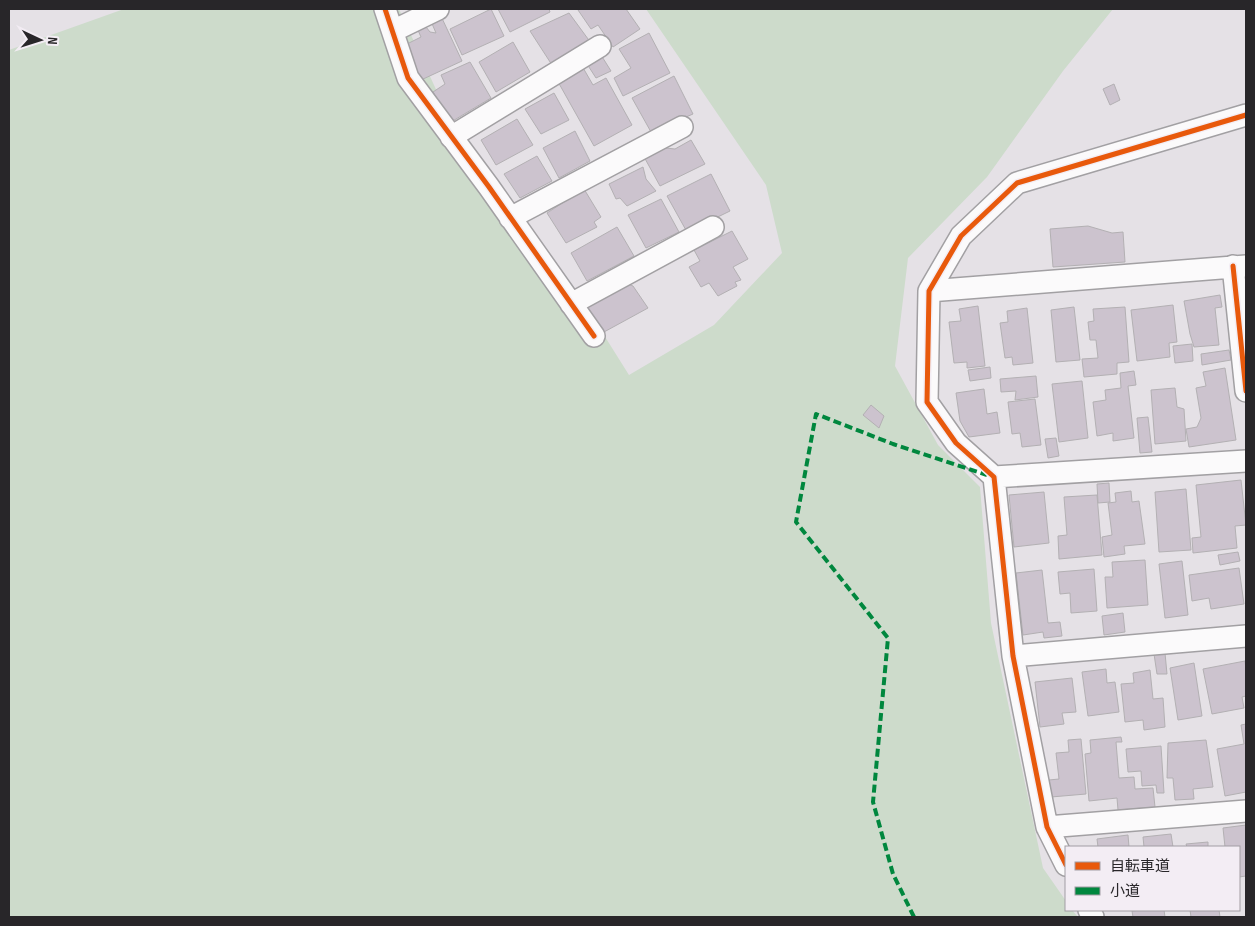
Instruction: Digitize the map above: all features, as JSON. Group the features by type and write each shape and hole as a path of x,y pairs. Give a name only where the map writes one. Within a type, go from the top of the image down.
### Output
{"street":[{"path":"385,9 408,78 594,336"},
{"path":"393,31 438,9"},
{"path":"451,137 600,46"},
{"path":"1065,863 1047,827 1013,656 994,477 956,443 927,402 929,291 961,236 1017,183 1246,115"},
{"path":"510,218 682,127"},
{"path":"571,304 714,227"},
{"path":"929,291 1240,266 1246,391"},
{"path":"994,477 1246,461"},
{"path":"1013,656 1246,636"},
{"path":"1047,827 1246,811"}],"green space":[{"path":"124,9 399,9 451,122 575,289 629,375 714,325 782,253 766,185 646,9 1113,9 1063,71 987,177 908,258 895,366 938,445 980,487 991,623 1043,868 1065,900 1065,911 1073,911 1078,917 9,917 9,50"}],"building":[{"path":"491,9 504,36 462,55 450,29"},
{"path":"498,9 549,9 550,12 510,32"},
{"path":"579,9 626,9 640,29 613,47 598,25 591,29"},
{"path":"569,13 591,43 552,65 530,31"},
{"path":"440,14 462,61 421,80 405,45 421,37 417,28 426,27 430,32 436,33 430,19"},
{"path":"649,33 670,73 623,96 614,78 631,68 619,49"},
{"path":"513,42 530,72 496,92 479,62"},
{"path":"601,55 611,71 596,78 587,64"},
{"path":"470,62 491,98 451,122 433,92 445,84 441,75"},
{"path":"582,66 593,85 606,78 632,125 594,146 557,80"},
{"path":"674,76 693,114 651,132 632,98"},
{"path":"1114,84 1120,100 1110,105 1103,89"},
{"path":"554,93 569,120 541,134 525,109"},
{"path":"517,119 533,145 496,165 481,140"},
{"path":"575,131 590,161 559,178 543,148"},
{"path":"691,140 705,164 660,186 643,155 664,145 666,148 675,149"},
{"path":"537,156 552,181 520,198 504,174"},
{"path":"643,167 646,179 656,191 627,206 620,198 616,199 609,184"},
{"path":"711,174 730,211 687,232 667,196"},
{"path":"584,189 601,217 594,222 597,227 566,243 547,213"},
{"path":"661,199 679,232 646,248 628,215"},
{"path":"1088,226 1112,233 1123,232 1125,262 1053,267 1050,229"},
{"path":"617,227 634,256 587,281 571,253"},
{"path":"732,231 748,259 733,267 741,280 735,282 737,286 718,296 709,283 701,287 689,267 700,261 694,250"},
{"path":"626,283 633,286 648,308 604,332 587,307"},
{"path":"1220,295 1222,307 1215,308 1219,345 1194,347 1184,301"},
{"path":"1173,305 1177,342 1169,343 1170,357 1137,361 1131,310"},
{"path":"978,306 985,366 967,368 967,362 954,363 949,322 961,321 959,309"},
{"path":"1074,307 1080,360 1056,362 1051,310"},
{"path":"1125,307 1129,362 1117,363 1117,374 1084,377 1082,359 1098,358 1096,340 1090,340 1088,322 1094,321 1093,309"},
{"path":"1027,308 1033,363 1013,365 1012,357 1005,358 1000,323 1008,322 1007,311"},
{"path":"1192,344 1193,361 1175,363 1173,346"},
{"path":"1229,350 1231,360 1202,365 1201,354"},
{"path":"990,367 991,378 970,381 968,370"},
{"path":"1225,368 1236,440 1189,447 1186,429 1197,427 1201,418 1196,388 1206,386 1203,372"},
{"path":"1134,371 1136,385 1128,386 1134,438 1113,441 1113,433 1097,436 1093,402 1106,400 1105,390 1121,388 1120,373"},
{"path":"1036,376 1038,397 1015,400 1016,391 1001,392 1000,379"},
{"path":"1082,381 1088,438 1059,442 1052,384"},
{"path":"1175,388 1177,407 1184,409 1186,441 1155,444 1151,390"},
{"path":"984,389 987,414 997,412 1000,433 969,437 960,421 956,393"},
{"path":"1035,399 1041,445 1022,447 1020,433 1012,434 1008,402"},
{"path":"871,405 884,416 879,428 863,415"},
{"path":"1148,417 1152,452 1140,453 1137,418"},
{"path":"1056,438 1059,456 1048,458 1045,439"},
{"path":"1241,480 1246,525 1235,526 1237,548 1193,553 1192,538 1201,537 1196,485"},
{"path":"1109,483 1110,502 1098,503 1097,484"},
{"path":"1186,489 1191,550 1159,552 1155,492"},
{"path":"1131,491 1132,502 1139,501 1145,544 1124,546 1125,554 1104,557 1102,537 1112,535 1108,503 1116,502 1115,493"},
{"path":"1044,492 1049,543 1014,547 1009,495"},
{"path":"1097,495 1102,555 1059,559 1058,536 1067,535 1064,497"},
{"path":"1238,552 1240,561 1220,565 1218,555"},
{"path":"1145,560 1148,605 1107,608 1105,577 1113,577 1112,562"},
{"path":"1182,561 1188,615 1165,618 1159,564"},
{"path":"1239,568 1244,604 1211,609 1209,598 1192,601 1189,575"},
{"path":"1094,569 1097,611 1071,613 1070,593 1060,594 1058,572"},
{"path":"1042,570 1048,623 1060,622 1062,636 1044,638 1043,632 1023,635 1016,573"},
{"path":"1123,613 1125,632 1104,635 1102,616"},
{"path":"1165,653 1167,674 1157,674 1154,654"},
{"path":"1245,661 1246,696 1242,697 1244,708 1212,714 1203,669"},
{"path":"1194,663 1202,716 1178,720 1170,668"},
{"path":"1106,669 1107,683 1115,682 1119,712 1088,716 1082,672"},
{"path":"1150,670 1153,699 1163,698 1165,727 1144,730 1143,720 1125,722 1121,684 1134,683 1133,673"},
{"path":"1072,678 1076,712 1062,713 1064,724 1040,727 1035,682"},
{"path":"1246,724 1246,792 1225,796 1217,749 1244,744 1241,725"},
{"path":"1121,737 1122,742 1116,742 1119,778 1134,777 1135,789 1153,788 1155,807 1118,810 1117,798 1089,801 1085,754 1091,753 1090,740"},
{"path":"1081,739 1086,794 1051,797 1049,780 1059,779 1056,753 1069,752 1068,740"},
{"path":"1206,740 1213,787 1193,789 1194,799 1175,800 1173,778 1167,778 1168,743"},
{"path":"1161,746 1164,793 1157,793 1156,785 1142,786 1141,771 1128,772 1126,749"},
{"path":"1246,825 1246,876 1240,877 1240,846 1225,846 1223,828"},
{"path":"1171,834 1173,846 1144,846 1143,837"},
{"path":"1128,835 1129,846 1098,846 1097,839"},
{"path":"1208,842 1208,846 1187,846 1186,844"},
{"path":"1132,911 1164,911 1165,917 1133,917"},
{"path":"1190,911 1219,911 1220,917 1191,917"}],"marked path":[{"path":"914,917 893,874 873,802 888,638 796,522 816,414 893,444 987,475"}],"cycle path":[{"path":"385,9 408,78 489,187 594,336"},
{"path":"1065,863 1047,827 1013,656 994,477 956,443 927,402 929,291 961,236 1017,183 1246,115"},
{"path":"1233,266 1246,391"}]}
